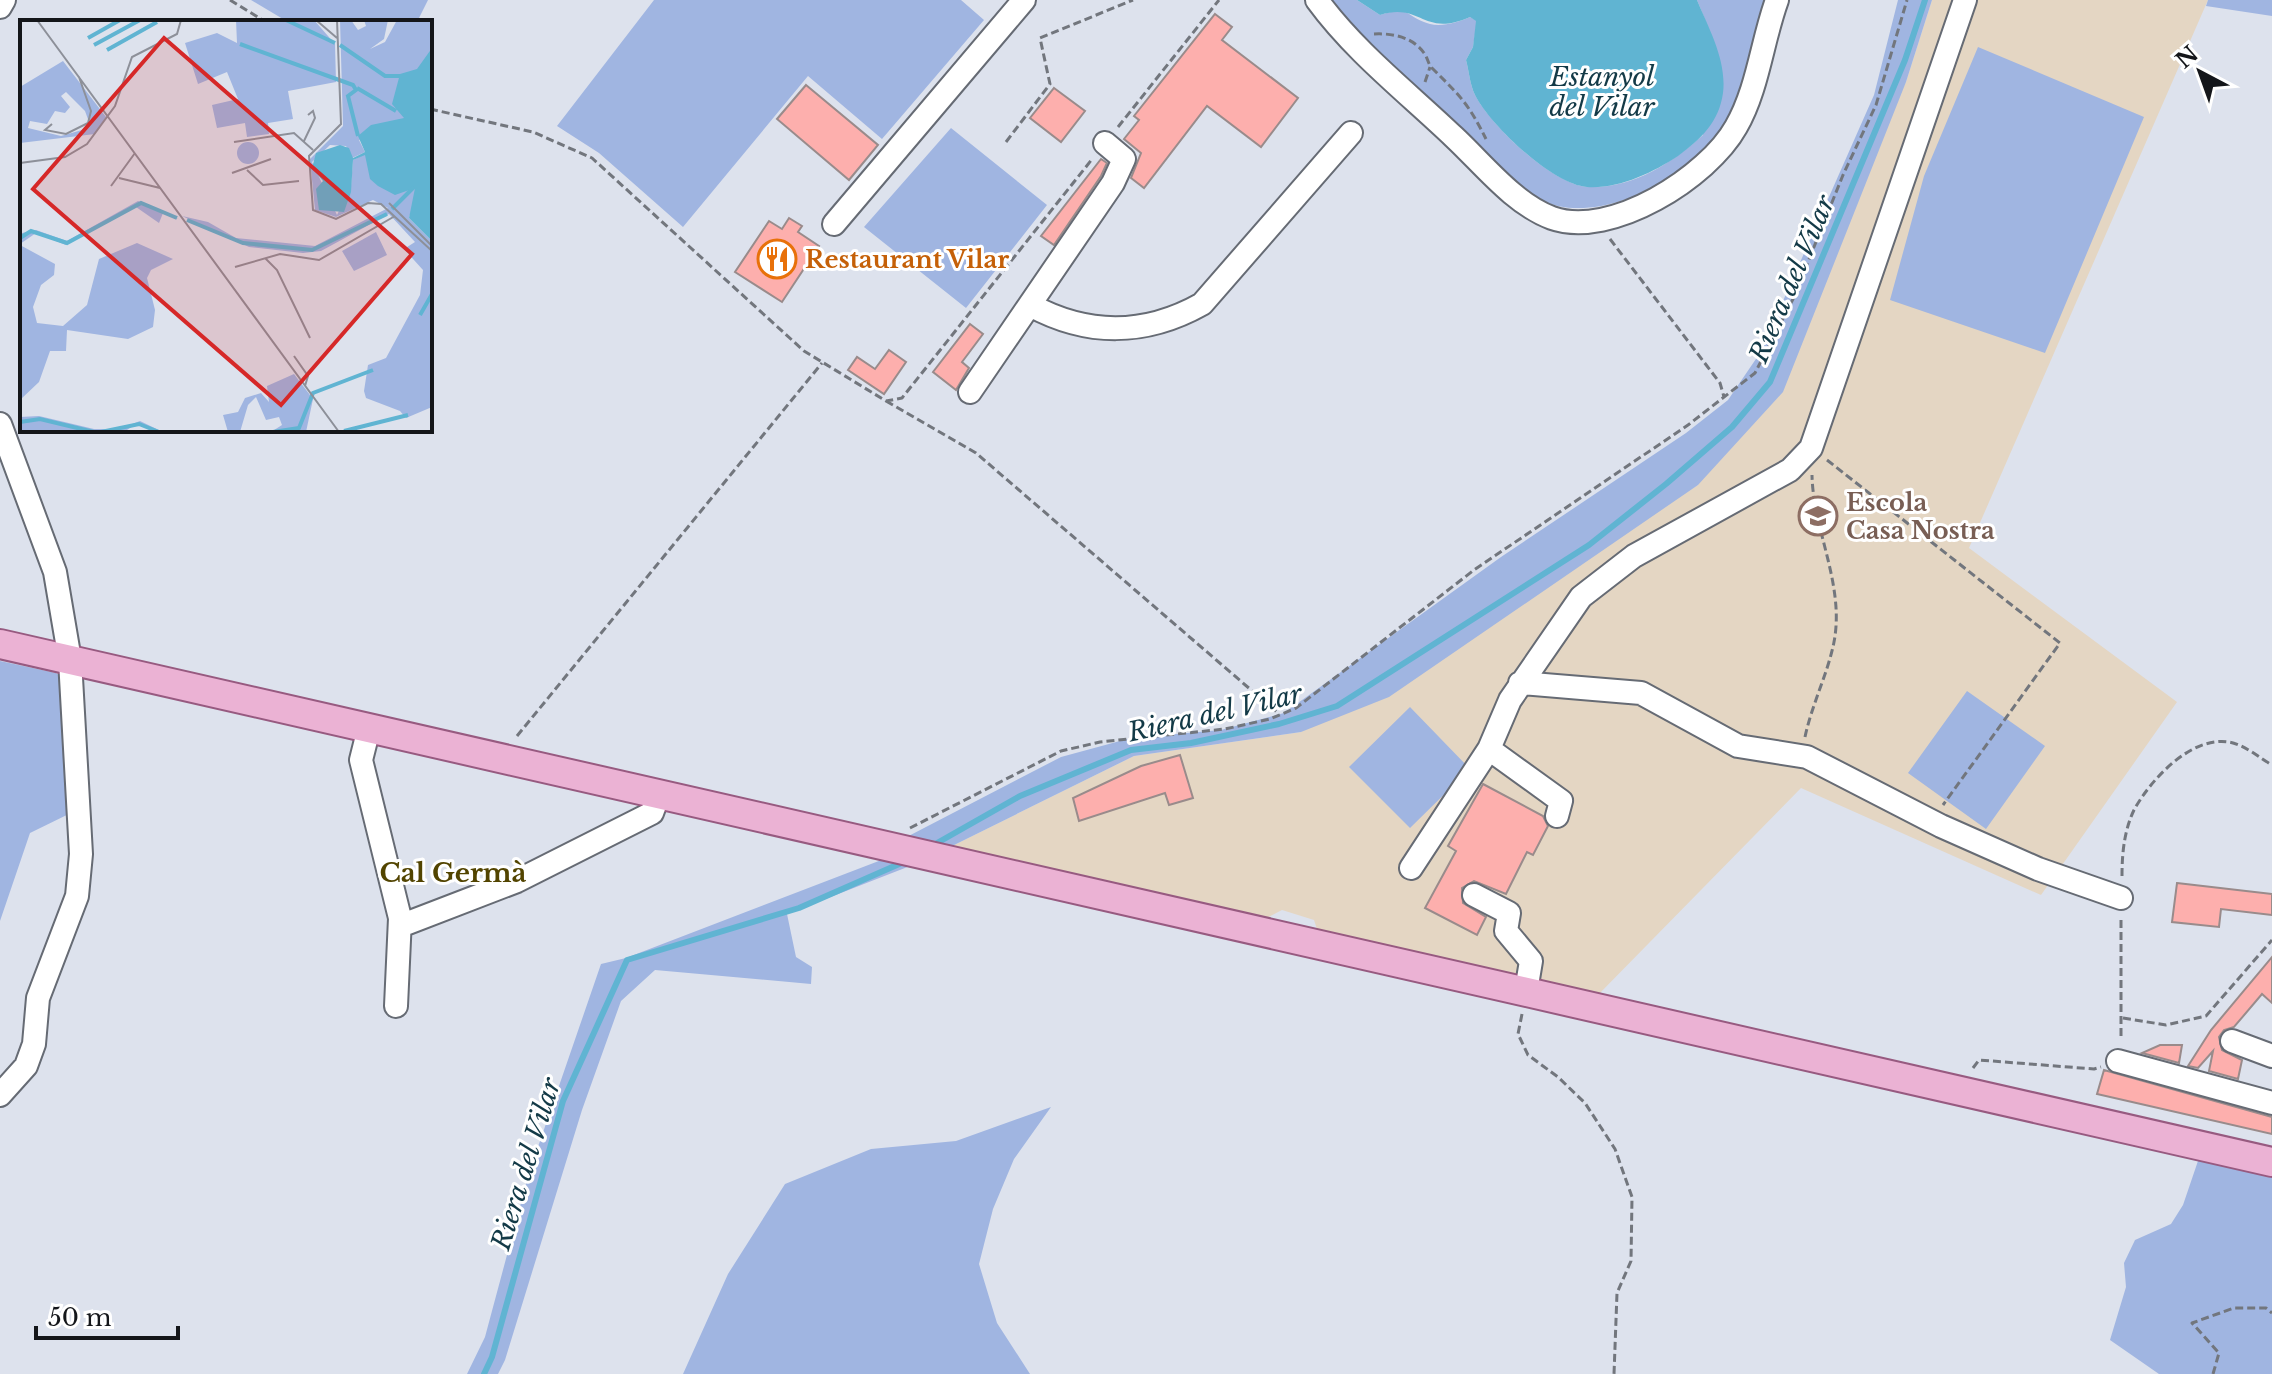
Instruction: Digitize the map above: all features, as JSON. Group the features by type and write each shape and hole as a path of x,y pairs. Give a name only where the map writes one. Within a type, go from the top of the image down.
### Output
{"main road":[{"path":"0,644 2272,1162"}],"street":[{"path":"0,7 4,0"},
{"path":"834,224 1024,0"},
{"path":"1317,0 1355,44 1526,203 1552,218 1577,222 1605,220 1633,210 1692,177 1715,157 1746,106 1777,0"},
{"path":"1411,868 1489,749 1520,683 1581,597 1634,556 1790,470 1811,448 1965,0"},
{"path":"1030,305 1058,320 1089,328 1131,329 1182,316 1202,304 1351,133"},
{"path":"970,392 1113,183 1124,159 1105,143"},
{"path":"0,424 55,572 70,660 81,854 77,896 38,998 34,1044 26,1066 0,1095"},
{"path":"1520,683 1641,693 1738,746 1801,756 1931,821 2038,869 2121,898"},
{"path":"369,728 361,760 400,926 396,1006"},
{"path":"1489,749 1561,801 1557,816"},
{"path":"400,926 517,881 652,813 659,794"},
{"path":"1474,895 1509,913 1506,931 1531,961 1526,991"},
{"path":"2232,1041 2272,1056"},
{"path":"2118,1061 2272,1103"}],"path":[{"path":"230,0 263,20"},
{"path":"1006,142 1050,84 1040,38 1133,0"},
{"path":"891,846 898,834 1061,751 1100,742 1225,729 1296,708 1474,570 1553,519 1755,373 1793,299 1867,119 1876,105 1907,0"},
{"path":"1366,34 1387,33 1413,42 1425,54 1430,67 1467,100 1489,144"},
{"path":"1605,220 1612,244 1673,318 1720,383 1724,398"},
{"path":"500,758 822,363"},
{"path":"886,401 976,453 1280,715"},
{"path":"1801,756 1814,699 1835,640 1833,586 1812,486 1811,448"},
{"path":"1811,448 2060,643 1931,821"},
{"path":"2123,1018 2166,1025 2206,1016 2272,940"},
{"path":"1526,991 1518,1034 1528,1055 1558,1077 1585,1103 1615,1149 1632,1197 1631,1261 1617,1293 1614,1374"},
{"path":"2213,1374 2219,1353 2192,1323 2234,1308 2266,1308 2272,1313"}],"shaded area":[{"path":"251,0 428,0 418,20 285,20"},
{"path":"654,0 961,0 984,20 882,139 808,76 683,227 599,153 557,126"},
{"path":"1330,0 1357,0 1380,15 1404,12 1435,25 1470,17 1477,21 1473,47 1466,60 1473,91 1483,108 1524,152 1541,165 1574,184 1588,187 1636,179 1665,164 1703,135 1706,22 1697,0 1767,0 1739,91 1726,120 1694,160 1645,192 1618,202 1591,207 1564,207 1541,200 1505,173 1352,29"},
{"path":"1898,0 1932,0 1906,82 1783,392 1698,485 1389,697 1301,732 1134,756 946,849 899,841 1061,757 1131,738 1221,730 1284,713 1501,557 1686,433 1728,400 1760,353 1874,95"},
{"name":"Escola Casa Nostra","path":"1932,0 2208,0 1969,548 2177,702 2041,895 1801,788 1597,996 1318,932 1314,920 1282,910 1263,920 946,849 1134,756 1301,732 1698,485 1906,82"},
{"path":"2208,0 2272,0 2272,16 2206,6"},
{"path":"1978,47 2144,117 2045,353 1890,300 1924,176"},
{"path":"951,128 1047,205 966,308 864,227"},
{"path":"0,661 56,673 65,680 77,810 30,833 0,921"},
{"path":"1967,691 2045,746 1986,829 1908,773"},
{"path":"1410,707 1470,769 1410,828 1349,767"},
{"path":"884,859 910,866 787,914 796,957 812,967 811,984 655,970 621,1001 582,1110 505,1360 498,1374 467,1374 485,1337 529,1173 601,964 626,958"},
{"path":"1051,1107 1014,1159 993,1209 979,1264 997,1323 1030,1374 683,1374 728,1274 785,1184 871,1149 956,1141"},
{"path":"2199,1158 2272,1174 2272,1374 2159,1374 2110,1340 2126,1287 2124,1263 2135,1240 2171,1224 2183,1205"}],"water":[{"name":"Estanyol del Vilar","path":"1357,0 1697,0 1720,57 1724,81 1721,103 1718,113 1701,136 1678,156 1657,168 1635,179 1611,185 1587,187 1573,184 1524,152 1494,122 1475,95 1466,60 1473,47 1476,21 1470,17 1442,24 1405,13 1380,15"}],"building":[{"path":"1215,14 1232,27 1222,40 1298,98 1261,147 1207,106 1144,188 1131,178 1141,153 1124,139 1139,120 1134,116"},
{"path":"806,85 878,145 849,180 777,119"},
{"path":"1054,88 1085,111 1061,142 1030,118"},
{"path":"1101,159 1107,163 1101,176 1054,245 1041,236"},
{"name":"Restaurant Vilar","path":"789,218 802,226 798,232 819,246 782,302 735,272 769,221 782,229"},
{"path":"970,324 983,334 962,362 969,368 956,390 933,372"},
{"path":"889,350 906,362 884,394 848,370 857,357 875,369"},
{"path":"1180,755 1193,798 1169,805 1165,793 1079,821 1073,798 1141,766"},
{"path":"1483,784 1543,816 1548,826 1533,855 1527,852 1506,894 1474,881 1462,888 1463,903 1486,917 1477,935 1425,908 1456,851 1448,846"},
{"path":"2177,883 2272,894 2272,915 2221,909 2219,927 2172,922"},
{"path":"2272,957 2272,1003 2262,994 2234,1027 2224,1030 2219,1037 2222,1050 2242,1060 2238,1079 2209,1071 2213,1051 2198,1068 2188,1066 2211,1030"},
{"path":"2160,1045 2182,1045 2179,1063 2142,1053"},
{"path":"2104,1070 2272,1117 2272,1134 2097,1094"}],"waterway":[{"name":"Riera del Vilar","path":"930,847 1020,796 1131,750 1191,743 1279,724 1337,706 1589,545 1666,484 1732,427 1770,382 1905,60 1925,0"},
{"name":"Riera del Vilar","path":"484,1374 492,1357 563,1101 627,960 799,908 906,861"}],"place":[{"name":"Restaurant Vilar","path":"777,259"},
{"name":"Escola Casa Nostra","path":"1818,516"}],"district":[{"name":"Cal Germà","path":"453,873"}]}
